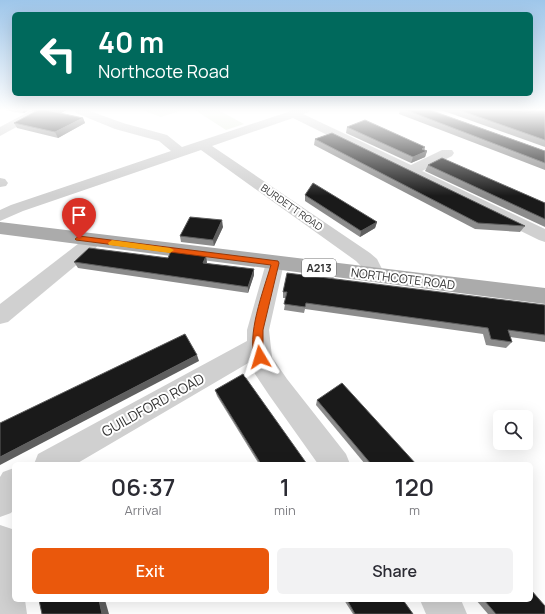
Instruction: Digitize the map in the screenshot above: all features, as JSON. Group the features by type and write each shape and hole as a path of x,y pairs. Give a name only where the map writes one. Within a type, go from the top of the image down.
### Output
{"main road":[{"name":"NORTHCOTE ROAD","path":"0,228 93,241 545,296"}],"street":[{"path":"164,139 180,152"},
{"path":"0,216 17,208 222,139"},
{"path":"350,139 411,171 545,236"},
{"name":"BURDETT ROAD","path":"203,145 363,256 370,264 375,275"},
{"path":"411,171 447,153"},
{"path":"0,316 93,241"},
{"path":"275,263 258,330 258,346 264,367 335,462"},
{"name":"GUILDFORD ROAD","path":"52,462 258,346"},
{"path":"0,502 12,486"},
{"path":"0,541 9,614"},
{"path":"440,602 449,614"}],"building":[{"path":"315,139 344,139 525,226 478,223"},
{"path":"373,139 406,139 425,147 422,149 427,151 413,157"},
{"path":"481,139 510,139 545,151 545,163"},
{"path":"442,158 545,203 545,219 428,165"},
{"path":"313,183 377,222 361,231 305,195"},
{"path":"190,217 222,220 213,240 180,236"},
{"path":"89,248 168,258 171,251 206,256 203,263 254,269 248,287 74,262"},
{"path":"287,273 545,305 545,335 508,330 512,342 491,339 488,328 306,303 305,307 284,304 287,292 283,292"},
{"path":"185,334 197,355 0,457 0,423"},
{"path":"243,374 306,462 260,462 215,390"},
{"path":"342,383 414,462 369,462 317,400"},
{"path":"533,592 545,606 545,614 496,614 486,602 533,602"},
{"path":"39,602 99,602 102,614 42,614"},
{"path":"348,602 404,602 413,614 355,614"}],"slow traffic":[{"path":"112,243 170,250"}],"route":[{"path":"79,239 275,263 258,330 257,337 260,357"}]}
